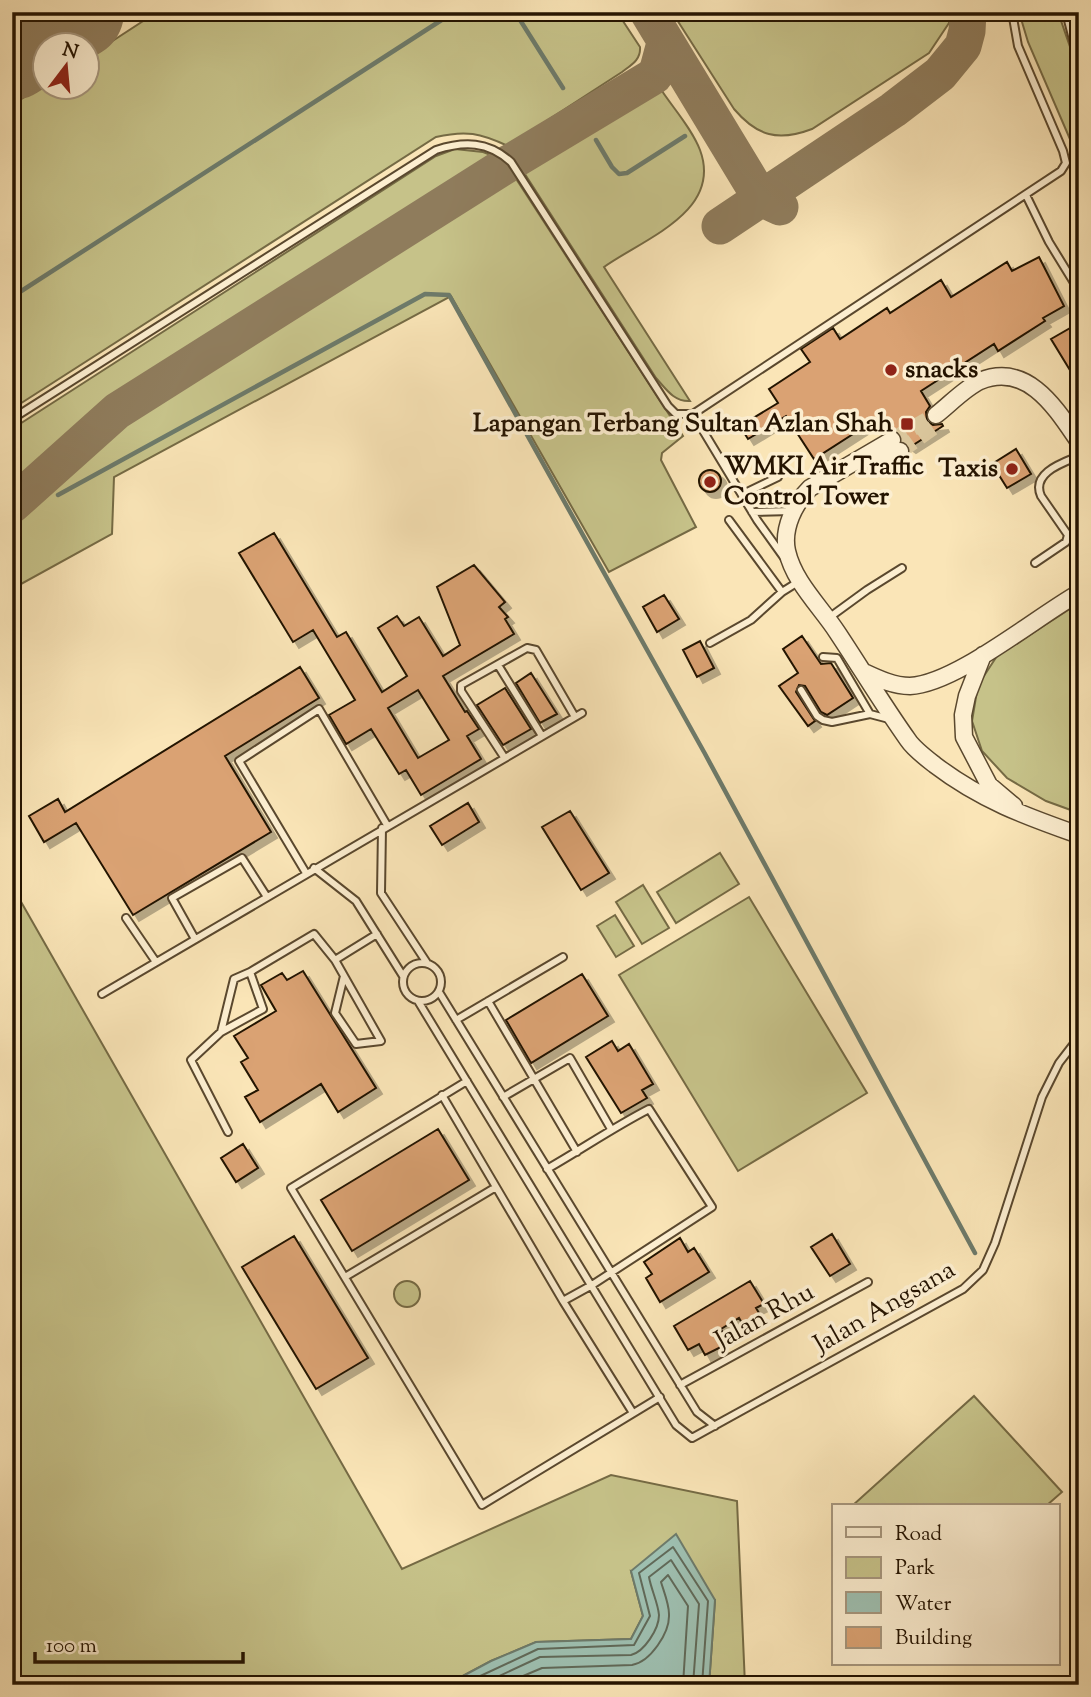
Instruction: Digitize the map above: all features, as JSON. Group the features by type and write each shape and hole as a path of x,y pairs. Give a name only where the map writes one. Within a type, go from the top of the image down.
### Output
{"street":[{"path":"1069,12 1079,51"},
{"path":"942,414 979,382 994,378 1011,378 1025,382 1046,397 1079,442"},
{"path":"896,445 859,458 810,488 793,511 788,527 786,548 792,565 800,581 909,742 962,785 991,802 1079,835"},
{"path":"864,672 896,685 920,685 947,675 983,655 1079,593"},
{"path":"983,655 967,696 963,715 964,737 989,785 1028,817"}],"lane":[{"path":"12,419 436,150 456,143 470,143 501,153 511,162 668,405 676,414 693,414 1061,171 1066,163 1063,151 1018,46 1012,12"},
{"path":"1026,195 1049,242 1079,291"},
{"path":"693,414 780,555 792,565"},
{"path":"1035,563 1066,542 1068,535 1041,496 1038,490 1039,481 1042,476 1079,456"},
{"path":"743,494 778,477"},
{"path":"752,512 793,511"},
{"path":"729,520 782,592"},
{"path":"828,619 902,568"},
{"path":"710,643 751,620 782,592 800,581"},
{"path":"102,994 579,715 536,650 527,648 461,685 461,691 504,757"},
{"path":"823,657 837,658 870,714"},
{"path":"498,665 542,736"},
{"path":"800,690 817,716 823,720 832,722 870,714 897,722"},
{"path":"306,873 239,761 319,709 384,827 381,893 427,962 437,969 442,980 439,992 430,1000 418,1001 408,996 403,986 403,976 356,901 314,868"},
{"path":"195,939 172,898 242,858 267,897"},
{"path":"127,918 156,962"},
{"path":"220,1032 234,979 314,934 335,960 382,1041 356,1044 335,1013 344,976"},
{"path":"335,960 377,934"},
{"path":"456,1020 563,957"},
{"path":"403,976 417,963 427,962"},
{"path":"228,1132 191,1060 220,1032 263,1009 250,972"},
{"path":"439,992 697,1412 715,1426"},
{"path":"418,1001 467,1080 660,1397 482,1505 291,1188 467,1080"},
{"path":"488,1001 577,1152"},
{"name":"Jalan Angsana","path":"660,1397 676,1425 692,1438 963,1289 983,1270 995,1243 1042,1097 1059,1063 1079,1037"},
{"path":"503,1097 570,1058 611,1129"},
{"path":"442,1096 563,1301 633,1413"},
{"path":"547,1169 649,1109 712,1207 563,1301"},
{"path":"345,1277 496,1187"},
{"name":"Jalan Rhu","path":"680,1385 868,1282"}],"green space":[{"path":"157,12 617,12 640,47 640,52 635,62 622,72 508,146 473,134 436,137 12,409 12,105 32,92 32,102 102,102 102,48"},
{"path":"672,12 949,12 949,23 929,53 812,129 778,136 760,131 734,109"},
{"path":"1019,12 1058,12 1079,73 1079,160 1028,42"},
{"path":"644,91 662,91 697,142 704,172 700,190 690,207 675,221 604,267 690,401 675,397 656,378 521,168"},
{"path":"455,149 483,152 496,157 117,397 88,419 12,488 12,429 436,156"},
{"path":"511,171 683,436 662,453 661,460 696,527 609,572 451,296 114,477 112,534 12,589 12,513 95,437"},
{"path":"1079,603 1079,813 1046,801 1007,778 982,751 972,721 978,685 997,656"},
{"path":"720,853 739,884 676,923 657,892"},
{"path":"643,885 669,928 642,944 616,902"},
{"path":"12,886 402,1569 611,1475 737,1501 745,1685 709,1685 715,1600 631,1571 643,1616 631,1639 536,1642 491,1661 446,1685 12,1685"},
{"path":"749,897 867,1093 738,1171 619,975"},
{"path":"615,915 634,946 616,957 597,926"},
{"path":"407,1281 416,1285 420,1294 416,1303 407,1307 398,1303 394,1294 398,1285"},
{"path":"974,1396 1062,1492 1048,1504 854,1504"}],"water":[{"path":"676,1534 715,1600 709,1685 446,1685 491,1661 536,1642 631,1639 643,1616 631,1571"}],"building":[{"path":"1039,257 1064,306 998,351 994,344 921,391 930,406 926,412 927,421 943,426 910,447 902,441 898,431 887,431 878,418 814,459 786,416 748,439 740,426 778,403 769,389 810,362 801,349 833,328 840,339 887,308 890,313 941,280 951,297 1007,262 1012,271"},
{"path":"1079,323 1079,385 1051,339"},
{"name":"Taxis","path":"1016,449 1031,474 1007,488 992,464"},
{"name":"WMKI Air Traffic Control Tower","path":"706,470 714,470 721,477 721,485 714,492 706,492 699,485 699,477"},
{"path":"274,533 337,637 346,632 382,692 407,676 378,628 397,616 404,626 419,617 443,656 460,645 437,587 474,565 505,602 499,607 508,617 505,619 514,634 443,676 479,729 467,736 481,759 421,795 406,770 399,774 371,729 346,744 329,715 355,700 313,630 293,642 239,553","holes":["418,690 449,740 418,758 388,708"]},
{"path":"664,595 679,619 657,632 643,607"},
{"path":"802,636 821,664 831,663 853,698 827,715 821,712 805,686 799,685 796,692 815,721 808,726 779,686 798,673 783,649"},
{"path":"700,641 714,668 697,677 683,650"},
{"path":"300,667 319,698 225,756 271,832 133,915 76,823 44,842 29,816 58,799 65,812"},
{"path":"531,673 557,714 540,723 516,683"},
{"path":"505,688 531,729 503,745 477,705"},
{"path":"468,803 479,822 442,845 430,826"},
{"path":"570,811 609,873 581,890 542,827"},
{"path":"303,971 376,1088 338,1112 321,1084 260,1122 245,1097 258,1090 241,1062 248,1058 234,1036 276,1011 261,985 282,973 287,980"},
{"path":"582,974 608,1016 531,1063 506,1020"},
{"path":"612,1041 618,1051 629,1044 653,1084 642,1090 647,1098 621,1113 586,1057"},
{"path":"438,1129 469,1180 352,1251 321,1200"},
{"path":"243,1144 258,1168 236,1182 221,1158"},
{"path":"832,1234 850,1264 830,1276 811,1247"},
{"path":"294,1236 368,1358 316,1389 242,1267"},
{"path":"680,1238 688,1252 694,1248 709,1272 660,1302 646,1278 652,1274 644,1262"},
{"path":"750,1281 764,1304 756,1308 762,1318 745,1328 739,1318 721,1329 722,1331 715,1335 721,1347 705,1355 699,1344 688,1350 674,1326"}],"waterway":[{"path":"12,297 454,12"},
{"path":"515,12 563,88"},
{"path":"596,140 619,174 627,173 685,136"},
{"path":"58,495 425,294 449,295 704,752 975,1253"}],"taxiway":[{"path":"648,12 757,192 780,207"},
{"path":"720,226 893,110 940,74 963,46 968,12"},
{"path":"12,505 117,411 511,162 654,76 665,43"}],"runway":[{"path":"12,53 77,12"}],"tunnel":[{"path":"892,440 936,415"},
{"path":"900,451 938,424"}],"place":[{"name":"snacks","path":"891,370"},
{"name":"Lapangan Terbang Sultan Azlan Shah","path":"907,424"},
{"name":"Taxis","path":"1012,469"},
{"name":"WMKI Air Traffic Control Tower","path":"710,482"}]}
